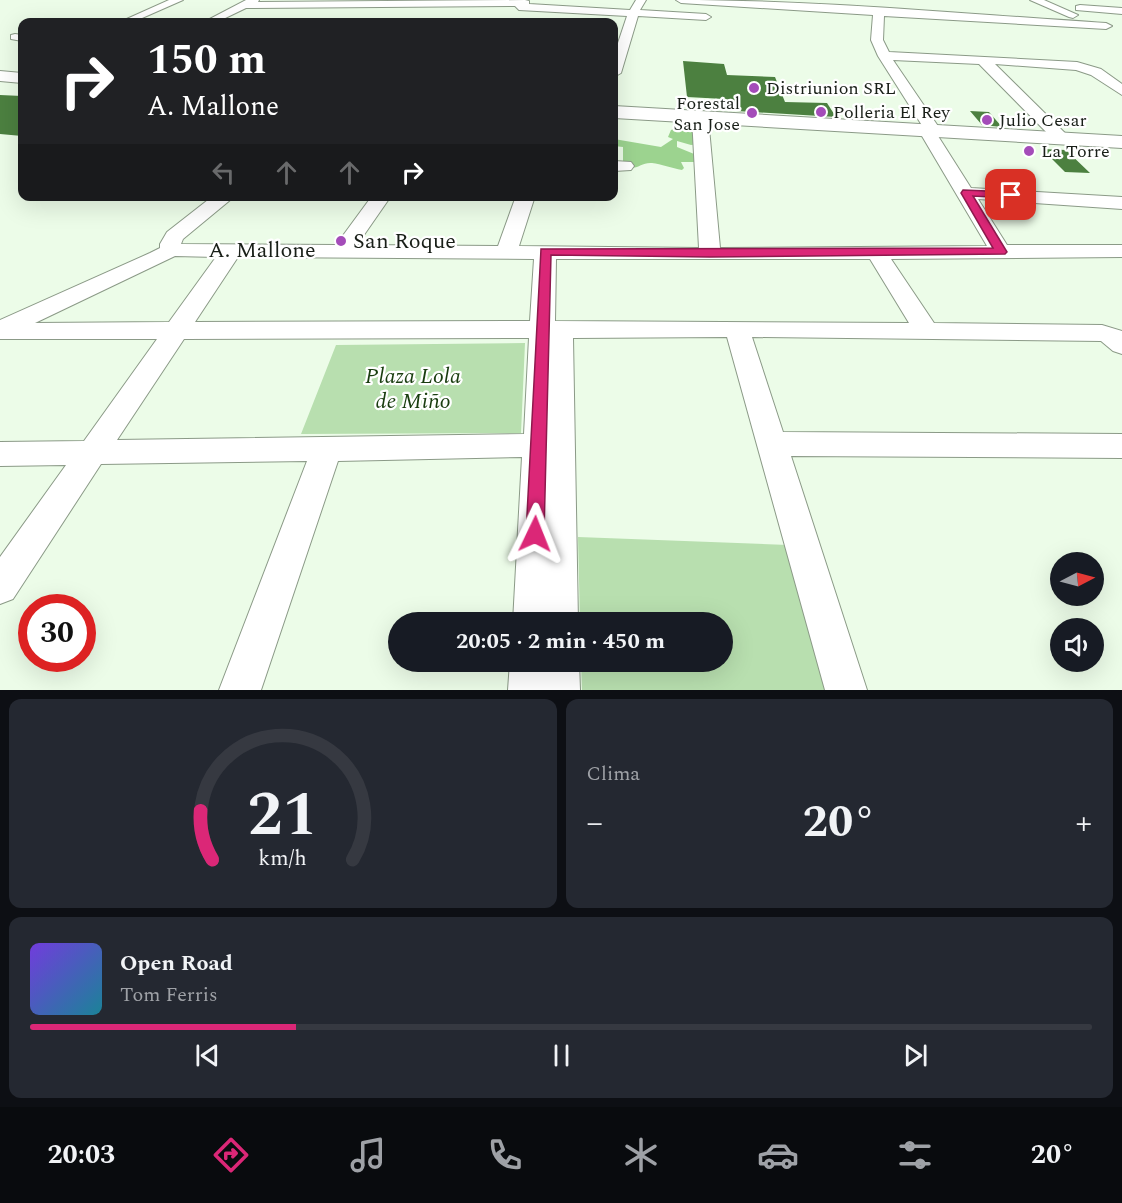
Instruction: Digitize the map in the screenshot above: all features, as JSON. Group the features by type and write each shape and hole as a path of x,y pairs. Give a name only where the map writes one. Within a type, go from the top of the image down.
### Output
{"main road":[{"path":"0,76 18,78"},
{"path":"618,112 1122,142"}],"street":[{"path":"135,18 178,0"},
{"path":"618,61 633,14 641,0"},
{"path":"681,0 879,11 945,11 1111,27 1035,0"},
{"path":"217,18 249,2 397,4 453,2 524,3 633,14 717,18"},
{"path":"500,15 524,3"},
{"path":"300,16 319,4"},
{"path":"381,16 397,4"},
{"path":"1047,6 1122,11"},
{"path":"879,11 871,27 884,56 1001,252"},
{"path":"884,56 1043,63 1087,69 1096,72 1122,91"},
{"path":"984,61 1062,139"},
{"path":"700,117 710,254"},
{"path":"966,193 1122,203"},
{"path":"0,330 142,266 171,250 170,244 174,236 220,201"},
{"path":"343,250 378,201"},
{"path":"507,251 524,201"},
{"name":"A. Mallone","path":"171,250 710,254 1122,251"},
{"path":"0,587 231,251"},
{"path":"545,251 551,331 549,446 558,612"},
{"path":"876,252 927,331"},
{"path":"0,330 175,332 737,329 1102,333 1112,336 1122,345"},
{"path":"737,329 846,690"},
{"path":"772,444 1122,446"},
{"path":"0,454 549,446"},
{"path":"533,612 549,446"},
{"path":"240,690 327,448"},
{"path":"529,690 530,672"},
{"path":"559,672 559,690"}],"green space":[{"path":"679,127 701,132 699,144 691,145 677,141 677,147 699,156 699,162 681,162 684,168 682,170 652,163 632,168 623,164 623,147 618,146 618,140 661,147 673,139 668,137 671,130"},
{"name":"Plaza Lola de Miño","path":"525,343 521,433 301,434 336,345"},
{"path":"578,537 788,545 825,690 582,690 581,672 733,672 733,612 580,612"}],"building":[{"path":"683,61 724,64 727,75 775,77 785,102 827,103 836,117 736,111 735,107 726,107 724,99 687,97"},
{"path":"0,95 18,96 18,136 0,134"},
{"name":"Julio Cesar","path":"970,111 989,112 1002,127 982,125"},
{"path":"1042,149 1066,150 1090,173 1065,172"}],"place":[{"name":"Distriunion SRL","path":"754,88"},
{"name":"Polleria El Rey","path":"821,112"},
{"name":"Forestal San Jose","path":"752,113"},
{"name":"Julio Cesar","path":"987,120"},
{"name":"La Torre","path":"1029,151"},
{"name":"San Roque","path":"341,241"}],"route":[{"path":"535,534 545,251 710,254 1001,252 966,193 1011,195"}]}
